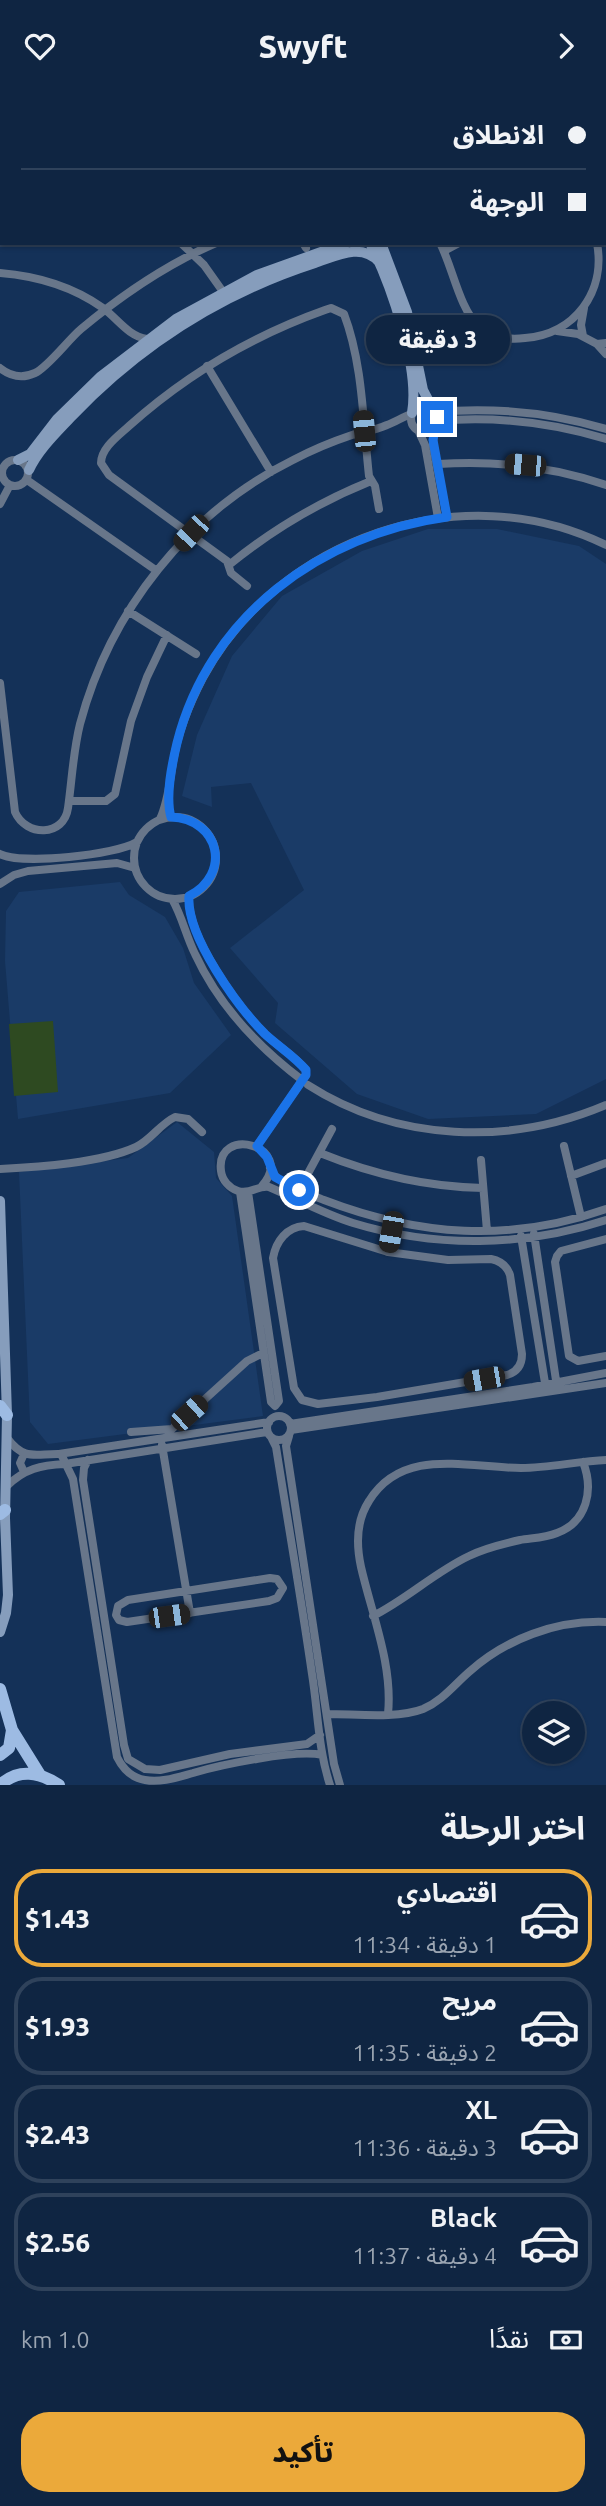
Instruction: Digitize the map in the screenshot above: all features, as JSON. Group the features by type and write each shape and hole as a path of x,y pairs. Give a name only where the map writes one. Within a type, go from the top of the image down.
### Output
{"main road":[{"path":"0,1689 12,1730 40,1775"},
{"path":"0,1755 9,1748 12,1730"},
{"path":"0,1784 17,1775 40,1775 59,1785"}],"street":[{"path":"183,245 205,265 225,295"},
{"path":"0,368 14,376 34,374 106,309 146,279 212,245"},
{"path":"340,245 275,268 225,295 147,339 71,405 30,454 19,460 9,461 2,469 3,479 10,485 22,485 35,459 105,384 150,347 225,295 362,247 379,262"},
{"path":"371,245 395,306 407,351 413,392 411,423 425,445 443,518"},
{"path":"382,245 407,312 423,390 435,418 433,440 443,518"},
{"path":"583,336 581,325 584,307 597,280 597,245"},
{"path":"442,247 467,310 472,319 488,333 519,339 557,331 583,336 601,344 606,354"},
{"path":"0,273 55,283 90,299 106,309 131,333 147,339"},
{"path":"247,586 231,573 229,565 191,533 106,472 101,458 105,449 140,415 207,366 283,326 331,307 338,309 344,314 352,342 369,476 376,489 379,509"},
{"path":"557,331 584,307"},
{"path":"131,333 131,352"},
{"path":"207,366 271,472"},
{"path":"387,426 421,406 435,418 523,421 606,439"},
{"path":"0,683 13,800 18,819 36,830 54,829 64,821 69,801 74,751 87,702 104,655 128,611 157,571 191,533 237,493 310,451 364,431 402,426 425,433 435,418 480,409 524,411 567,418 606,429"},
{"path":"19,460 27,465 28,475 157,571"},
{"path":"438,464 467,462 525,465 606,485"},
{"path":"229,565 263,538 298,516 371,481"},
{"path":"0,504 10,485"},
{"path":"160,819 180,731 203,677 218,652 256,607 277,587 326,554 380,531 408,523 485,516 522,519 558,527 606,545"},
{"path":"128,611 196,654"},
{"path":"69,801 106,801 115,794 131,721 147,677 167,635"},
{"path":"170,783 171,817"},
{"path":"171,817 189,819 210,836 216,862 206,885 189,896 172,899 162,897 145,886 135,868 134,850 146,828 160,819 171,817"},
{"path":"0,854 13,859 41,859 117,850 137,842"},
{"path":"13,859 13,875"},
{"path":"41,859 42,870"},
{"path":"0,883 13,875 42,870 117,863 135,868"},
{"path":"189,896 196,928 223,980 260,1028 305,1068 305,1083 257,1146"},
{"path":"172,899 204,972 225,1006 265,1051 305,1083 332,1099 380,1118 414,1127 483,1133 550,1125 606,1105"},
{"path":"0,1169 50,1165 118,1153 149,1139 175,1117 188,1119 202,1132"},
{"path":"299,1190 332,1129"},
{"path":"521,1235 434,1229 395,1223 350,1210 299,1190 277,1178 267,1157 257,1146 236,1145 222,1160 221,1172 226,1182 244,1192 261,1186 270,1187 351,1222 391,1232 455,1240 521,1235 606,1220"},
{"path":"564,1146 581,1217"},
{"path":"320,1153 403,1180 483,1188"},
{"path":"481,1160 487,1231"},
{"path":"571,1176 606,1163"},
{"path":"261,1186 268,1178 270,1168"},
{"path":"244,1192 279,1401 275,1406 271,1402 263,1353 244,1192"},
{"path":"0,1201 3,1410 7,1438 7,1486 3,1512 8,1595 0,1632"},
{"path":"534,1233 606,1209"},
{"path":"304,1226 388,1252 448,1259 491,1259 503,1264 510,1275 522,1354 518,1369 507,1375 414,1391 314,1404 302,1400 294,1388 273,1261 276,1246 287,1232 304,1226"},
{"path":"388,1252 391,1232"},
{"path":"534,1233 557,1387"},
{"path":"521,1235 545,1389"},
{"path":"606,1240 564,1250 555,1262 570,1358 578,1361 606,1356"},
{"path":"545,1309 562,1307"},
{"path":"131,1432 172,1429 247,1361 263,1353"},
{"path":"290,1430 602,1379"},
{"path":"7,1438 24,1454 40,1456 270,1435 281,1440 290,1430 416,1406 545,1389"},
{"path":"414,1391 416,1406"},
{"path":"7,1486 23,1472 46,1465 88,1460 269,1422 280,1416 290,1430"},
{"path":"269,1422 300,1566 328,1714 334,1764 340,1785"},
{"path":"290,1430 286,1445 300,1566"},
{"path":"161,1443 190,1613"},
{"path":"23,1472 20,1463 24,1454"},
{"path":"59,1454 64,1457 75,1483 126,1755 136,1765 150,1770 230,1754 307,1744 320,1735"},
{"path":"88,1460 83,1480 117,1757 130,1774 151,1783 249,1761 307,1754 322,1755"},
{"path":"388,1714 388,1682 361,1566 358,1536 365,1507 384,1482 410,1467 425,1464 456,1463 520,1468 606,1460"},
{"path":"373,1616 469,1556 508,1543 554,1535 564,1530 580,1515 586,1505 589,1483 583,1462"},
{"path":"283,1588 277,1579 270,1578 186,1590 128,1599 118,1606 116,1612 119,1620 127,1622 190,1613 269,1601 277,1598 283,1588 303,1584"},
{"path":"303,1584 322,1755 330,1785"},
{"path":"100,1617 116,1612"},
{"path":"328,1714 411,1713 431,1705 480,1663 517,1640 558,1626 606,1622"},
{"path":"187,1763 183,1771 190,1774"}],"shaded area":[{"path":"428,529 497,529 579,546 606,564 606,1079 536,1114 428,1119 357,1094 275,1023 278,1003 230,948 304,890 251,783 211,787 212,807 182,796 197,735 232,656 282,596 362,551"},
{"path":"120,882 129,895 165,917 183,948 194,983 231,1035 170,1093 18,1119 5,961 6,911 19,892"},
{"path":"177,1122 214,1152 216,1178 232,1196 263,1416 48,1444 30,1422 19,1172 128,1158"}],"green space":[{"path":"53,1021 58,1092 14,1096 9,1024"}],"route":[{"path":"299,1190 275,1177 267,1157 257,1146 306,1075 306,1070 247,1014 224,983 196,928 189,896 206,885 212,876 216,853 210,836 197,823 171,817 170,783 174,757 190,704 218,652 236,629 277,587 326,554 352,542 408,523 447,517 433,440 437,417"}]}
